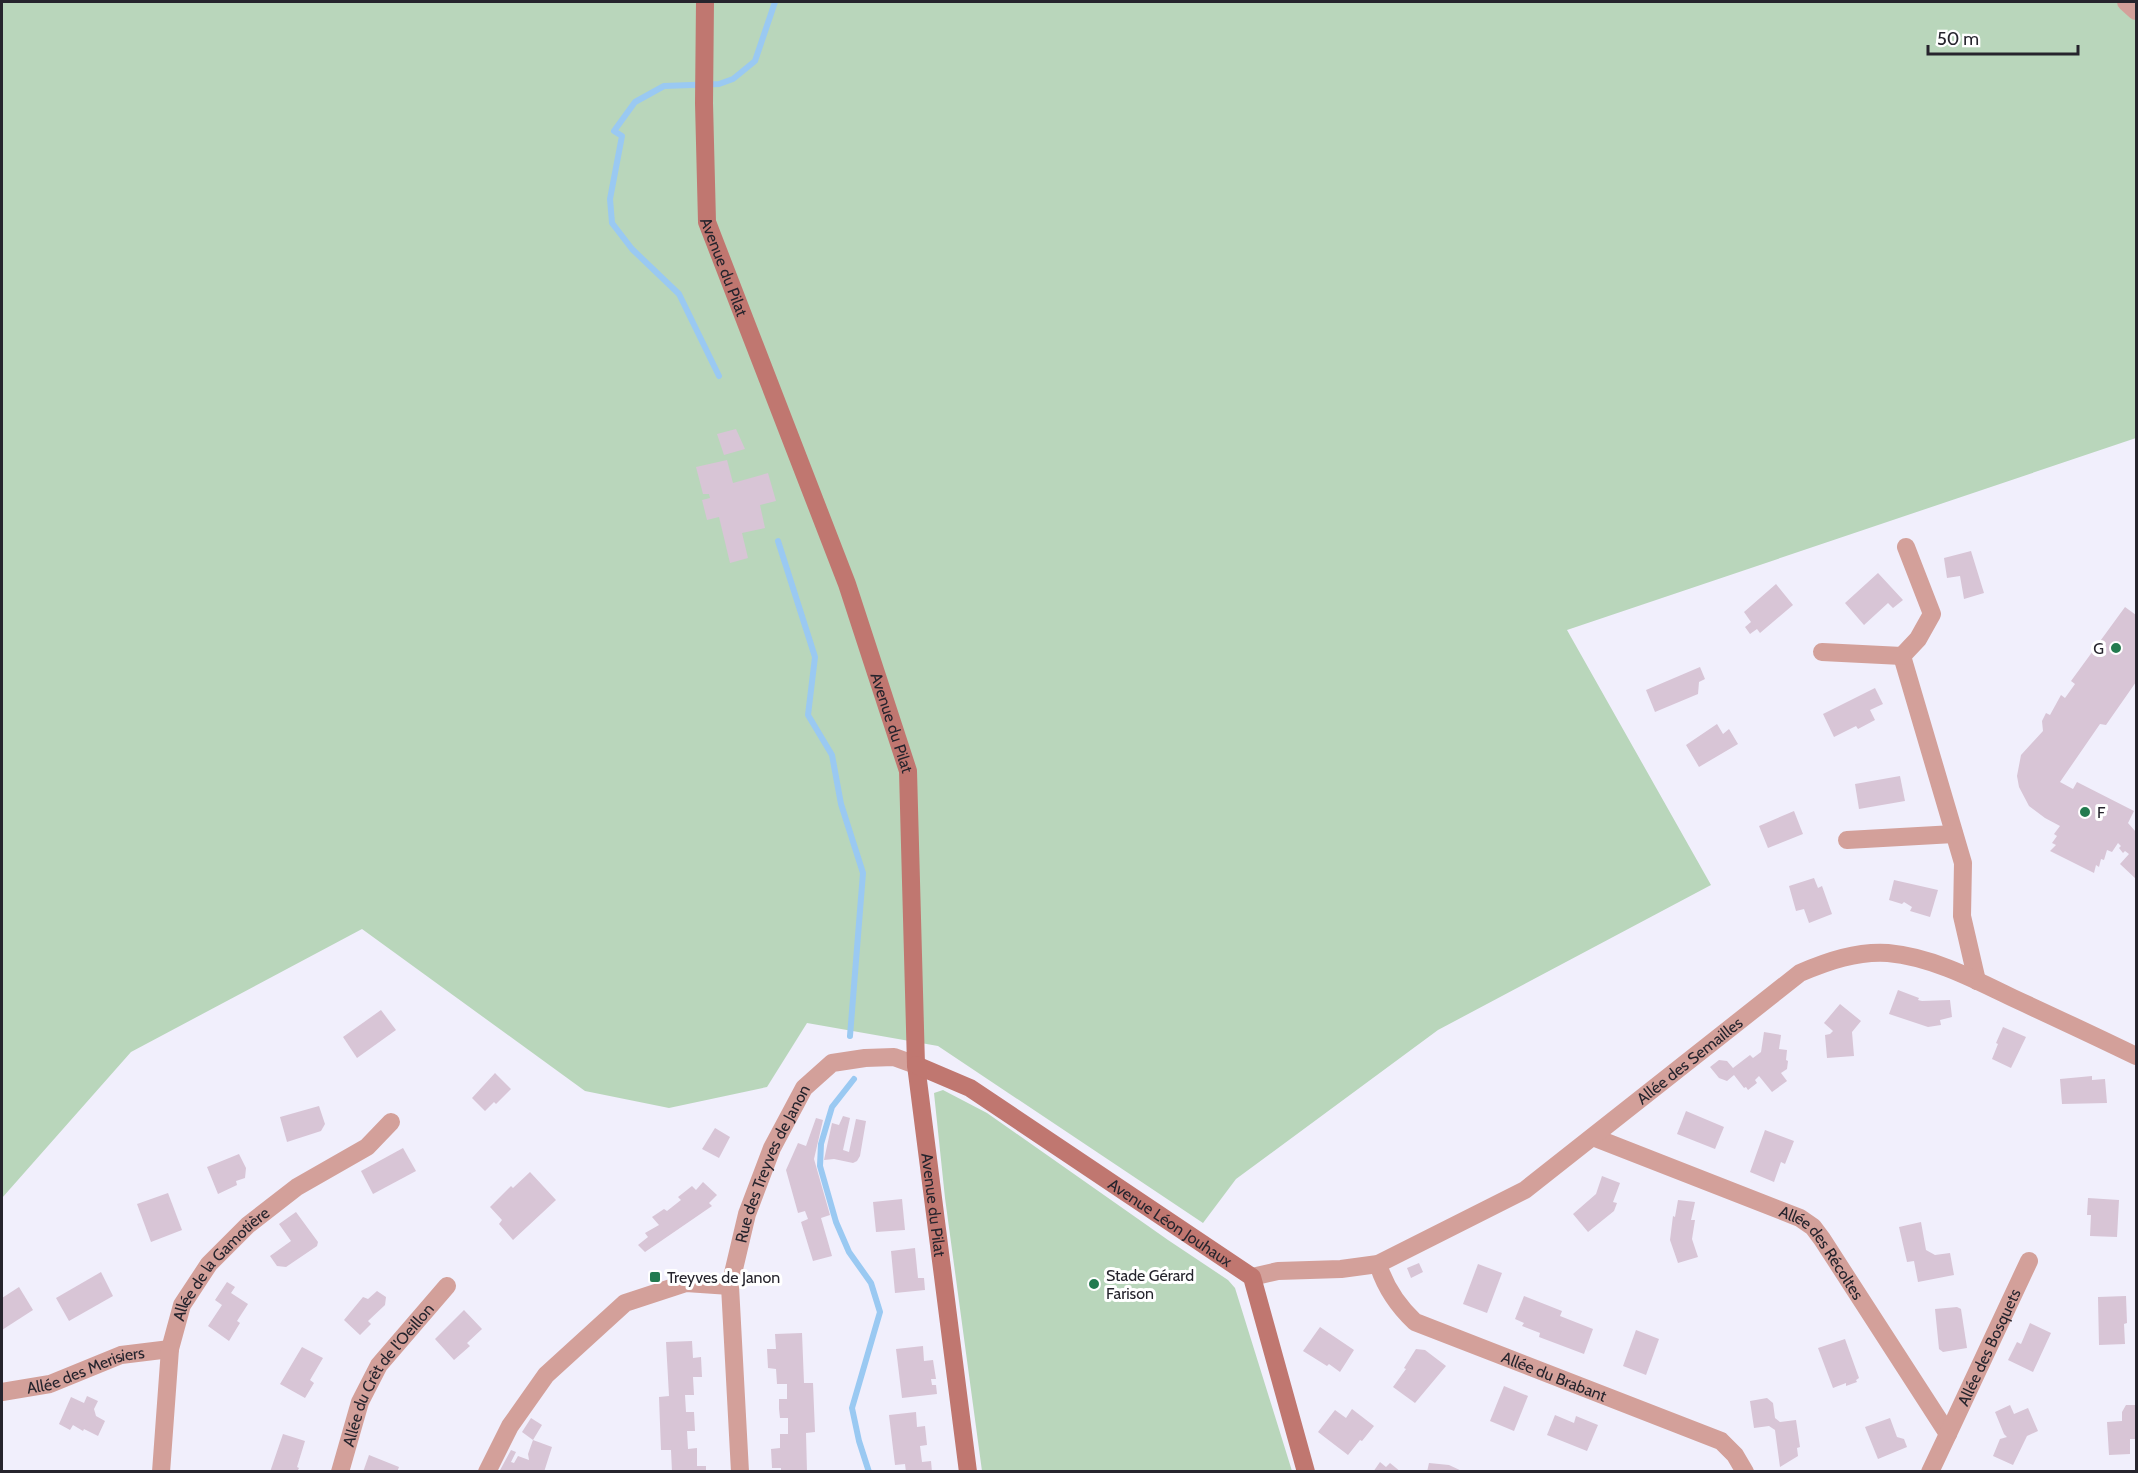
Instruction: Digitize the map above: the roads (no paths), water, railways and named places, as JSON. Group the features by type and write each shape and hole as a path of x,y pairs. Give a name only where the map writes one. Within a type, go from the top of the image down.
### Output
{"main road":[{"name":"Avenue du Pilat","path":"705,2 703,39 707,222 847,584 908,771 916,1065 968,1472"},
{"name":"Avenue Léon Jouhaux","path":"916,1065 970,1088 1252,1277"},
{"path":"1252,1277 1306,1472"}],"street":[{"path":"2126,2 2136,11"},
{"path":"1822,652 1902,656 1918,639 1932,614 1906,547"},
{"path":"1902,656 1963,863 1962,916 1977,981"},
{"path":"1847,840 1954,834"},
{"name":"Allée des Semailles","path":"1252,1277 1278,1271 1341,1269 1378,1264 1525,1190 1800,973 1831,960 1854,955 1887,953 1918,958 1977,981 2136,1056"},
{"name":"Rue des Treyves de Janon","path":"740,1472 730,1286 747,1214 772,1148 804,1088 832,1063 894,1057 916,1065"},
{"name":"Allée de la Gamotière","path":"161,1472 170,1349 182,1305 209,1264 248,1225 297,1187 367,1147 391,1122"},
{"name":"Allée des Récoltes","path":"1593,1137 1800,1218 1813,1227 1948,1434"},
{"name":"Allée des Bosquets","path":"1948,1434 2029,1261"},
{"name":"Allée du Brabant","path":"1378,1264 1392,1296 1401,1309 1415,1322 1721,1441 1735,1455 1745,1472"},
{"path":"487,1472 510,1425 546,1375 625,1302 686,1283 730,1286"},
{"name":"Allée du Crêt de l'Oeillon","path":"340,1472 360,1402 379,1365 447,1286"},
{"name":"Allée des Merisiers","path":"2,1392 50,1383 122,1355 170,1349"},
{"path":"1930,1472 1948,1434"}],"waterway":[{"path":"719,376 679,294 632,249 612,223 610,199 622,136 614,131 635,102 664,86 719,84 733,79 755,61 775,2"},
{"path":"778,541 815,657 808,715 832,755 841,804 863,873 850,1036"},
{"path":"854,1079 832,1107 821,1144 820,1166 836,1222 849,1252 871,1283 880,1312 852,1408 869,1472"}],"place":[{"name":"G","path":"2116,648"},
{"name":"F","path":"2085,812"},
{"name":"Treyves de Janon","path":"655,1277"},
{"name":"Stade Gérard Farison","path":"1094,1284"}]}
